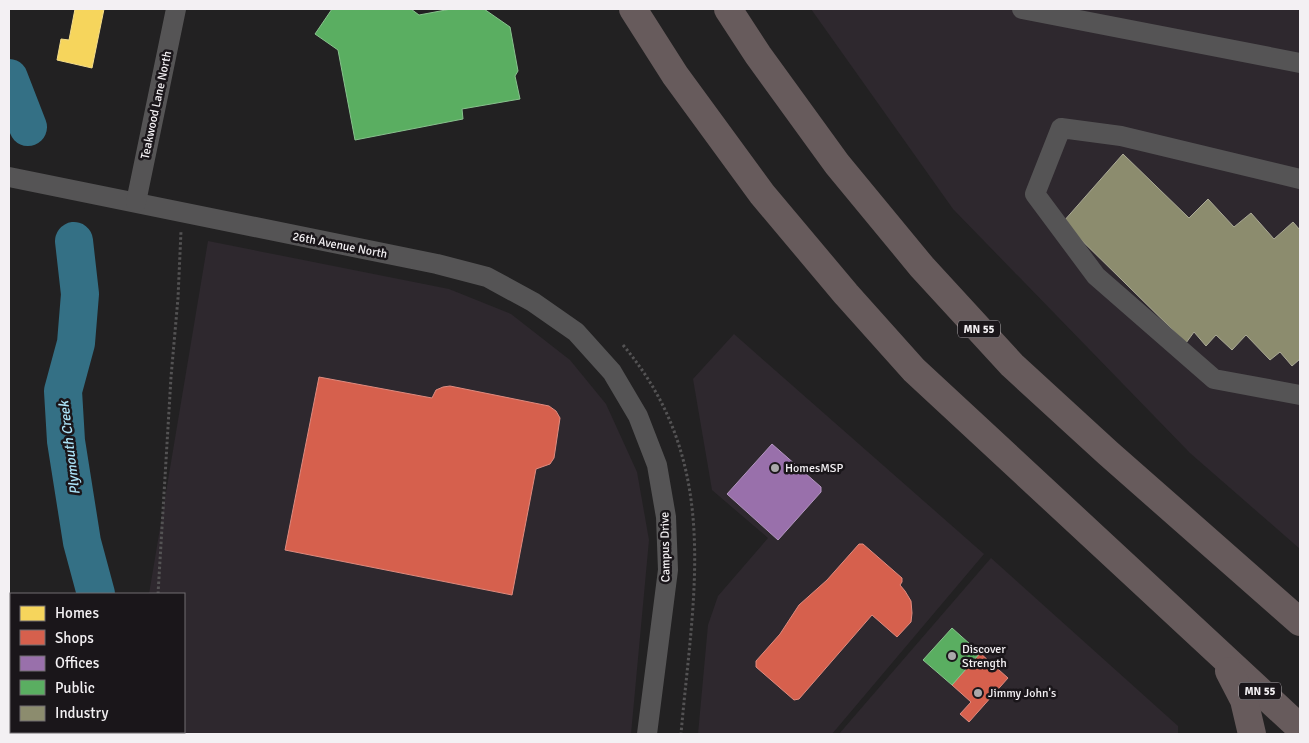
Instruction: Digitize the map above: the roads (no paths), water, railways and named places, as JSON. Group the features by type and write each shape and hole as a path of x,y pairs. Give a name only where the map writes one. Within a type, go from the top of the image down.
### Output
{"highway":[{"name":"MN 55","path":"633,9 675,75 762,194 846,294 914,370 1300,728"},
{"name":"MN 55","path":"728,9 758,55 837,164 922,267 1012,366 1108,453 1290,606 1300,622"},
{"path":"1220,654 1244,700 1252,734"}],"street":[{"name":"Teakwood Lane North","path":"136,202 176,9"},
{"path":"1022,9 1300,63"},
{"path":"1300,179 1121,136 1061,128 1035,194 1096,276 1214,379 1300,395"},
{"name":"26th Avenue North","path":"9,177 428,262 487,277 533,302 576,332 612,372 627,396"},
{"name":"Campus Drive","path":"627,396 638,416 657,465 666,517 668,570 646,734"}],"waterway":[{"name":"Plymouth Creek","path":"9,78 28,127"},
{"name":"Plymouth Creek","path":"74,241 80,294 76,343 63,391 66,441 82,542 96,593"}],"place":[{"name":"HomesMSP","path":"775,468"},
{"name":"Discover Strength","path":"952,656"},
{"name":"Jimmy John's","path":"978,693"}]}
